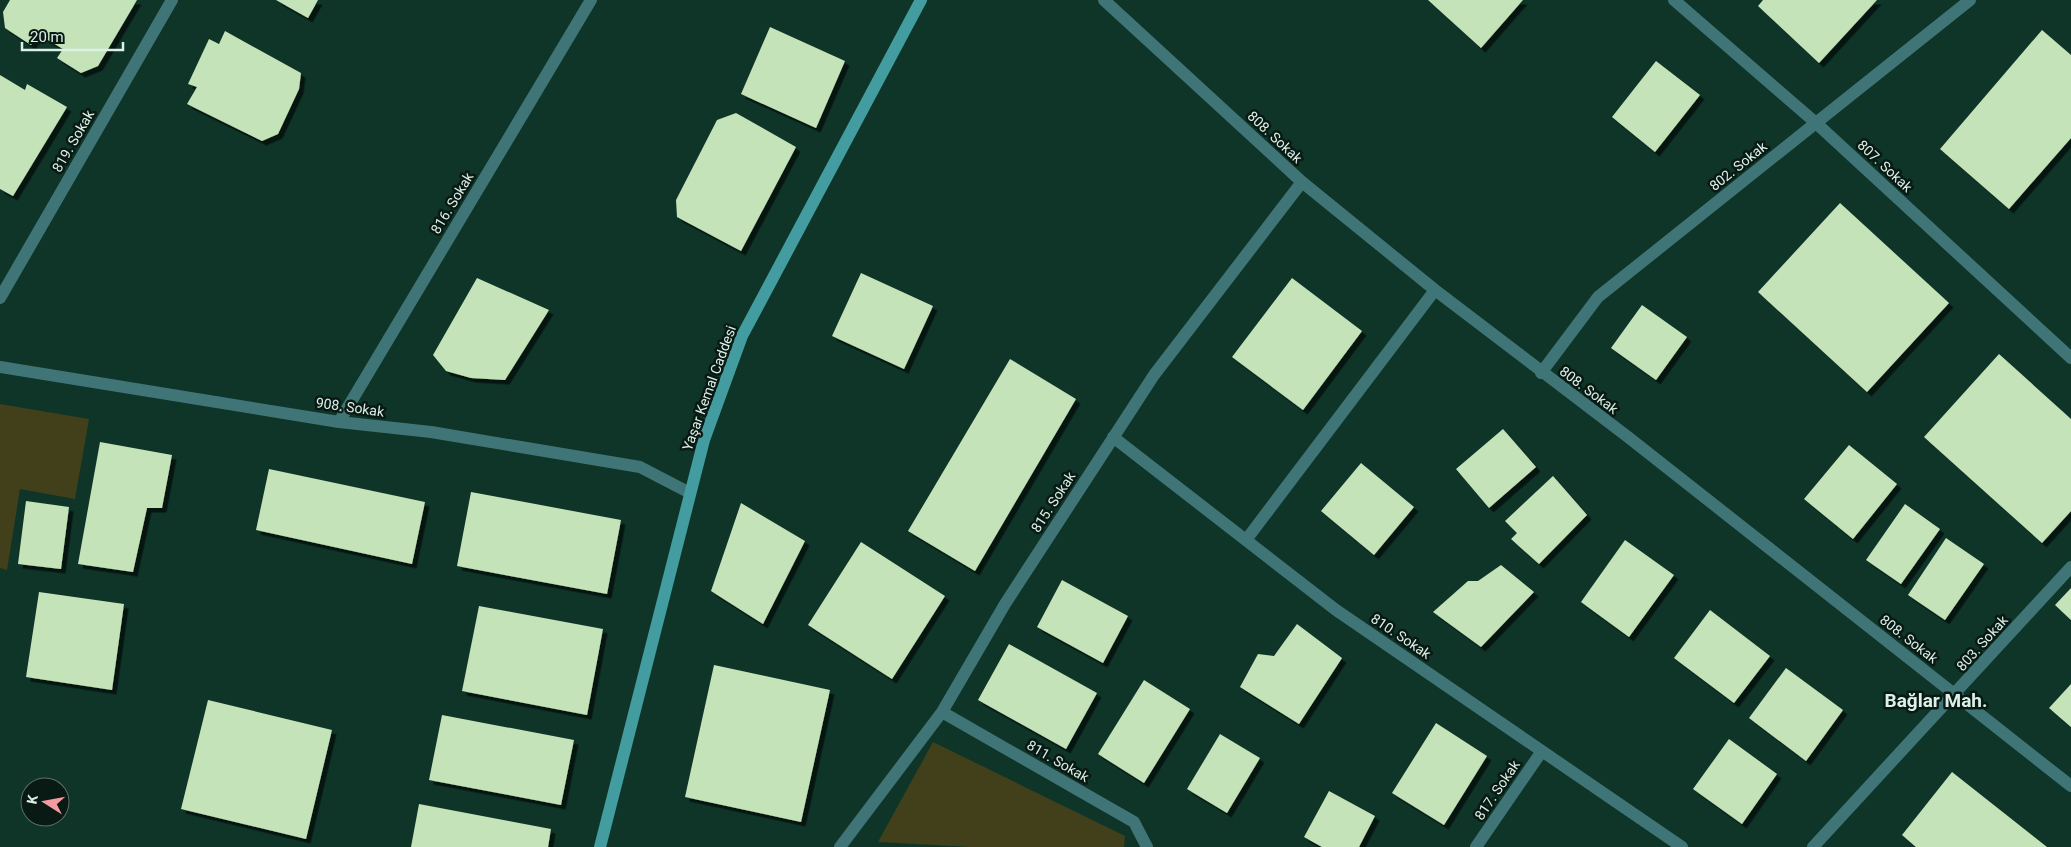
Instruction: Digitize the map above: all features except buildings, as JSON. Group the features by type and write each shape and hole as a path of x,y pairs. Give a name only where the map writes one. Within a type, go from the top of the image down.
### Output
{"street":[{"name":"819. Sokak","path":"0,298 172,0"},
{"name":"816. Sokak","path":"339,422 591,0"},
{"name":"Yaşar Kemal Caddesi","path":"600,847 704,440 742,336 921,0"},
{"name":"808. Sokak","path":"1104,0 1302,182 1435,290 1541,373 1628,437 2071,786"},
{"name":"807. Sokak","path":"1674,0 1816,123 2071,358"},
{"name":"802. Sokak","path":"1541,373 1598,297 1970,0"},
{"name":"815. Sokak","path":"840,847 942,712 1005,604 1154,374 1302,182"},
{"path":"1246,540 1435,290"},
{"name":"908. Sokak","path":"0,366 339,422 431,432 640,467 690,493"},
{"name":"810. Sokak","path":"1113,437 1336,610 1682,847"},
{"name":"803. Sokak","path":"1813,847 2071,567"},
{"name":"811. Sokak","path":"942,712 1134,822 1147,847"},
{"name":"817. Sokak","path":"1476,847 1542,751"}],"shaded area":[{"path":"0,404 89,419 75,499 20,489 7,570 0,568"},
{"path":"933,742 1125,836 1124,847 971,847 878,842"}],"district":[{"name":"Bağlar Mah.","path":"1936,700"}]}
